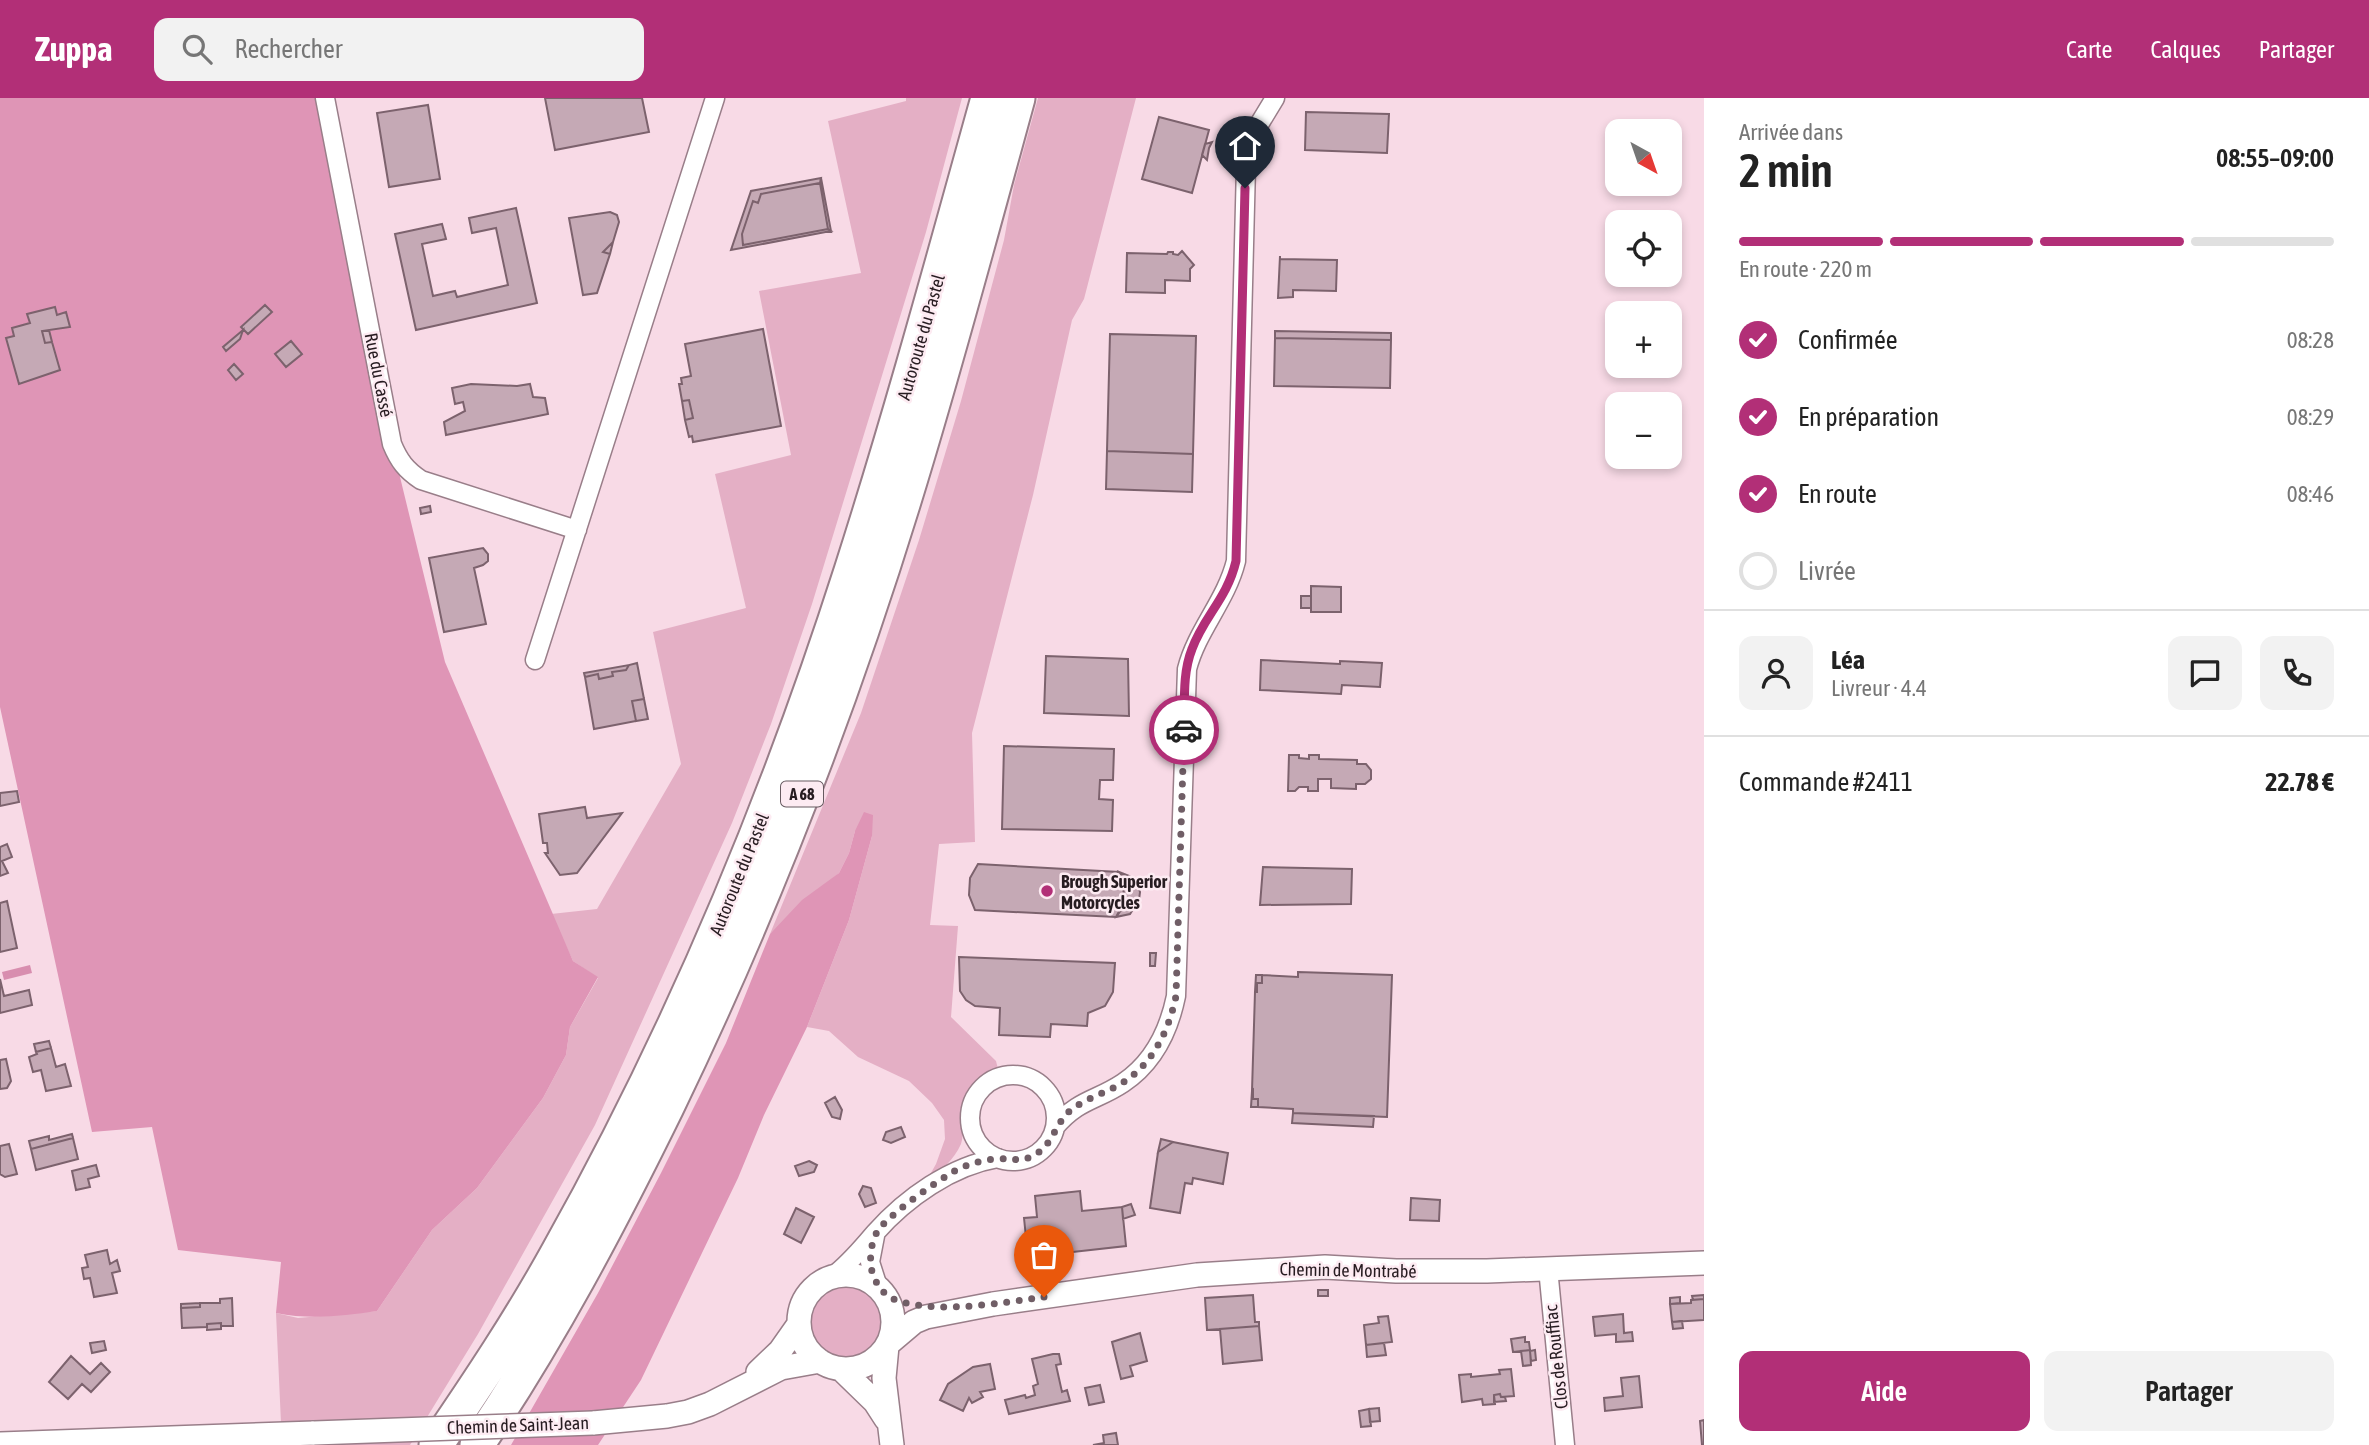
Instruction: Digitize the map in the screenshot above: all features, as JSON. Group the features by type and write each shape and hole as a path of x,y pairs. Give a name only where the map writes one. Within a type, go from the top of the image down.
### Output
{"highway":[{"name":"Autoroute du Pastel","path":"436,1445 486,1372 557,1255 610,1157 716,933 798,724 850,573 907,387 988,98"},
{"name":"Autoroute du Pastel","path":"477,1445 515,1388 570,1294 630,1181 706,1026 766,886 813,767 917,460 1018,98"}],"street":[{"name":"Rue du Cassé","path":"326,98 392,444 398,460 421,480 578,530"},
{"path":"535,660 715,98"},
{"path":"972,1131 982,1148 998,1158 1008,1161 1029,1158 1046,1146 1055,1127 1069,1112 1123,1083 1144,1065 1159,1044 1171,1019 1176,996 1187,669 1192,648 1222,598 1236,561 1245,166 1249,141 1275,98"},
{"path":"945,1177 967,1149 972,1131 971,1109 975,1099 981,1089 999,1077 1010,1075 1032,1079 1049,1094 1056,1110 1055,1127"},
{"path":"1049,1094 1097,1095"},
{"path":"888,1422 875,1402 831,1365 807,1349 799,1324 799,1313 806,1296 817,1284 850,1263 892,1217 945,1177 966,1166 998,1158"},
{"path":"876,1232 870,1262 893,1320 884,1378 892,1445"},
{"name":"Chemin de Montrabé","path":"887,1345 914,1322 926,1317 993,1304 1197,1275 1325,1266 1396,1271 1704,1263"},
{"name":"Clos de Rouffiac","path":"1548,1268 1565,1445"},
{"path":"833,1276 852,1275 871,1281 882,1292"},
{"name":"Chemin de Montrabé","path":"882,1292 922,1306 993,1304"},
{"name":"Chemin de Saint-Jean","path":"737,1389 771,1362 799,1324"},
{"path":"831,1365 863,1366 880,1354 887,1345"},
{"name":"Chemin de Saint-Jean","path":"0,1444 593,1423 667,1416 710,1404 781,1368 831,1365"}],"shaded area":[{"path":"0,98 326,98 392,444 445,662 573,961 598,977 570,1027 566,1055 543,1098 477,1188 432,1230 377,1311 314,1317 276,1313 281,1262 178,1250 152,1127 92,1132 0,707"},
{"path":"906,98 962,98 926,232 812,604 771,724 732,823 595,1125 478,1334 410,1445 282,1445 276,1313 298,1318 377,1311 432,1230 477,1188 543,1098 566,1055 570,1027 598,978 573,961 551,914 597,909 681,764 653,632 746,608 715,474 791,455 759,291 861,273 828,121 906,101"},
{"path":"1038,98 1136,98 1084,299 1072,320 1033,495 972,733 975,842 939,844 930,925 958,926 951,1017 996,1061 998,1069 979,1082 970,1094 964,1108 961,1144 955,1155 947,1165 927,1180 945,1139 944,1120 932,1103 909,1081 858,1057 829,1031 807,1027 849,920 872,836 855,831 849,853 839,873 770,934 861,713 919,540 961,401"},
{"path":"864,812 873,815 872,836 849,920 807,1027 641,1380 598,1445 511,1445 598,1293 661,1173 726,1043 770,934 802,900 839,873"},
{"path":"30,965 32,973 4,980 2,972"},
{"path":"838,1285 852,1285 866,1291 876,1301 882,1322 876,1343 866,1353 852,1359 838,1359 824,1353 814,1343 808,1329 808,1315 814,1301 824,1291"}],"building":[{"path":"545,98 642,98 649,132 555,150"},
{"path":"428,105 440,179 389,187 377,113"},
{"path":"1306,112 1389,114 1387,153 1305,150"},
{"path":"1159,117 1209,130 1192,193 1142,179"},
{"path":"1212,142 1207,160 1202,155 1205,144"},
{"path":"821,178 820,183 761,194 758,203 753,201 742,234 743,245 828,229 831,231 731,250 751,191"},
{"path":"821,178 831,231 828,229"},
{"path":"820,183 828,229 743,245 742,234 753,201 758,203 761,194"},
{"path":"516,208 537,303 416,330 395,234 442,224 446,239 422,244 433,296 455,291 457,297 508,285 496,228 472,233 469,218"},
{"path":"610,212 617,215 619,222 613,242 603,252 610,254 597,293 583,295 569,218"},
{"path":"613,242 610,254 603,252"},
{"path":"1182,251 1194,265 1190,269 1190,281 1165,280 1165,293 1126,292 1127,253 1173,252 1178,255"},
{"path":"1280,256 1280,259 1337,260 1336,291 1293,290 1293,297 1278,298"},
{"path":"265,305 272,312 248,334 241,327"},
{"path":"55,307 57,315 66,312 70,327 42,331 45,343 52,342 60,370 19,384 6,338 14,336 12,328 30,323 27,314"},
{"path":"763,329 781,426 693,442 685,420 693,418 689,400 682,401 679,384 682,384 681,378 691,376 685,344"},
{"path":"49,330 52,342 45,343 42,331"},
{"path":"243,330 240,339 226,351 223,347"},
{"path":"1275,331 1391,333 1391,340 1275,338"},
{"path":"1110,334 1196,336 1193,454 1107,451"},
{"path":"1275,338 1391,340 1390,388 1274,386"},
{"path":"291,341 302,354 286,367 275,354"},
{"path":"234,364 243,374 236,380 228,370"},
{"path":"471,384 530,384 533,397 545,398 548,414 446,435 444,422 465,411 463,402 455,404 452,388"},
{"path":"689,400 693,418 685,420 682,401"},
{"path":"1107,451 1193,454 1192,492 1106,489"},
{"path":"430,506 431,512 421,514 420,508"},
{"path":"483,548 488,554 488,561 474,568 486,624 444,632 429,558"},
{"path":"1311,586 1341,587 1341,612 1311,612"},
{"path":"1301,596 1311,596 1311,608 1301,608"},
{"path":"1046,656 1128,659 1129,716 1044,713"},
{"path":"1261,660 1382,663 1380,687 1342,685 1341,694 1260,690"},
{"path":"637,663 644,699 632,701 636,721 594,729 585,677 598,674 599,679 613,676 612,672 626,670 629,665"},
{"path":"629,665 626,670 612,672 613,676 599,679 598,674 585,677 584,673"},
{"path":"644,699 648,719 636,721 632,701"},
{"path":"1004,746 1114,749 1113,780 1100,780 1099,799 1113,800 1112,831 1002,829"},
{"path":"1289,755 1309,759 1309,755 1319,755 1319,759 1357,760 1357,764 1366,764 1371,770 1371,779 1365,784 1356,784 1356,789 1331,788 1331,779 1318,779 1318,791 1299,787 1295,791 1288,791"},
{"path":"17,791 19,802 0,806 0,793"},
{"path":"585,807 587,818 622,813 577,873 560,875 545,853 548,853 547,843 543,843 539,814"},
{"path":"7,844 12,857 2,861 8,873 0,876 0,847"},
{"name":"Brough Superior Motorcycles","path":"978,864 1119,872 1124,887 1122,909 1116,917 975,910 969,895 970,878"},
{"path":"1263,867 1352,869 1351,904 1260,905"},
{"path":"1119,872 1136,881 1140,892 1139,900 1130,914 1116,917 1123,904 1124,881"},
{"path":"7,901 17,948 0,952 0,903"},
{"path":"1150,953 1156,953 1155,966 1150,966"},
{"path":"959,957 1115,963 1113,992 1105,1006 1088,1013 1087,1026 1051,1024 1050,1037 999,1035 1000,1008 975,1006 966,1000 960,991"},
{"path":"1298,972 1392,975 1387,1117 1293,1113 1293,1109 1258,1107 1258,1099 1253,1099 1257,983 1262,983 1262,975 1298,977"},
{"path":"1256,975 1262,975 1262,983 1257,983 1255,992"},
{"path":"0,979 4,996 29,990 32,1005 0,1013"},
{"path":"49,1041 51,1048 36,1052 34,1044"},
{"path":"51,1048 56,1067 65,1064 71,1086 46,1091 41,1070 33,1072 29,1057"},
{"path":"6,1059 11,1081 7,1088 0,1089 0,1060"},
{"path":"1253,1090 1253,1099 1258,1099 1258,1107 1251,1107"},
{"path":"835,1097 842,1110 840,1119 832,1117 825,1103"},
{"path":"1293,1113 1374,1116 1373,1127 1292,1123"},
{"path":"901,1127 905,1137 891,1143 883,1140 886,1132"},
{"path":"72,1134 73,1138 31,1149 29,1141 49,1136 49,1140"},
{"path":"73,1138 78,1159 36,1170 31,1149"},
{"path":"1161,1139 1173,1142 1158,1152"},
{"path":"1173,1142 1228,1153 1223,1184 1193,1178 1192,1184 1185,1183 1180,1213 1150,1208 1158,1152"},
{"path":"9,1144 17,1174 5,1177 0,1174 0,1146"},
{"path":"809,1161 817,1165 814,1172 799,1176 795,1166"},
{"path":"96,1165 99,1176 88,1179 90,1187 76,1190 72,1171"},
{"path":"863,1186 871,1188 876,1203 865,1207 859,1194"},
{"path":"1080,1191 1082,1211 1122,1207 1126,1246 1028,1257 1024,1218 1037,1217 1035,1196"},
{"path":"1411,1198 1440,1200 1439,1221 1410,1220"},
{"path":"1131,1204 1135,1215 1123,1219 1122,1207"},
{"path":"796,1208 814,1217 801,1243 784,1234"},
{"path":"107,1250 110,1264 117,1260 120,1271 112,1273 117,1293 94,1297 90,1278 84,1279 82,1268 88,1267 85,1255"},
{"path":"1318,1290 1328,1290 1328,1296 1318,1296"},
{"path":"1253,1295 1255,1322 1259,1322 1259,1326 1207,1330 1205,1298"},
{"path":"1704,1295 1704,1299 1693,1300 1692,1296"},
{"path":"1680,1297 1680,1303 1670,1304 1670,1298"},
{"path":"232,1298 233,1326 221,1326 221,1323 207,1324 207,1327 182,1328 181,1308 200,1307 200,1303 220,1303 220,1299"},
{"path":"1704,1299 1704,1320 1672,1322 1670,1304"},
{"path":"200,1303 200,1307 181,1308 181,1304"},
{"path":"1623,1314 1624,1333 1632,1332 1633,1341 1616,1342 1616,1334 1595,1336 1593,1317"},
{"path":"1388,1316 1392,1342 1366,1345 1364,1325 1379,1323 1378,1317"},
{"path":"1682,1321 1683,1328 1673,1329 1672,1322"},
{"path":"221,1323 221,1329 207,1330 207,1324"},
{"path":"1259,1326 1262,1360 1223,1364 1220,1329"},
{"path":"1140,1333 1147,1361 1130,1366 1133,1376 1121,1379 1112,1342"},
{"path":"1525,1337 1530,1350 1513,1352 1511,1339"},
{"path":"104,1341 106,1350 92,1353 90,1343"},
{"path":"1384,1343 1386,1355 1367,1357 1366,1345"},
{"path":"1530,1350 1531,1365 1523,1366 1521,1351"},
{"path":"1535,1350 1536,1360 1531,1361 1530,1351"},
{"path":"1059,1354 1061,1364 1056,1365 1062,1392 1067,1390 1070,1401 1009,1414 1005,1400 1035,1395 1033,1386 1038,1384 1032,1359"},
{"path":"71,1356 90,1374 101,1363 110,1372 91,1392 82,1384 68,1399 49,1382"},
{"path":"990,1364 995,1389 980,1392 983,1397 972,1403 969,1398 963,1411 940,1400 948,1384 973,1367"},
{"path":"1511,1369 1514,1396 1494,1395 1495,1404 1483,1405 1482,1399 1462,1402 1459,1375 1471,1374 1471,1377 1500,1374 1499,1370"},
{"path":"1639,1376 1642,1407 1605,1411 1604,1398 1623,1396 1621,1378"},
{"path":"1100,1385 1104,1402 1089,1405 1085,1388"},
{"path":"1500,1394 1506,1401 1494,1402 1494,1395"},
{"path":"1379,1408 1380,1421 1370,1422 1369,1409"},
{"path":"1369,1409 1371,1426 1361,1427 1359,1411"},
{"path":"1704,1420 1704,1445 1702,1445 1700,1421"},
{"path":"1116,1433 1118,1445 1093,1445 1104,1443 1103,1435"}],"way so far":[{"path":"1044,1297 973,1305 922,1306 899,1301 886,1297 878,1287 870,1262 872,1248 876,1232 914,1199 945,1177 982,1161 998,1158 1019,1161 1038,1153 1046,1146 1055,1127 1069,1112 1083,1102 1123,1083 1144,1065 1159,1044 1171,1019 1176,996 1184,730"}],"place":[{"name":"Brough Superior Motorcycles","path":"1047,891"}],"route":[{"path":"1184,730 1187,669 1192,648 1222,598 1236,561 1245,188"}]}
